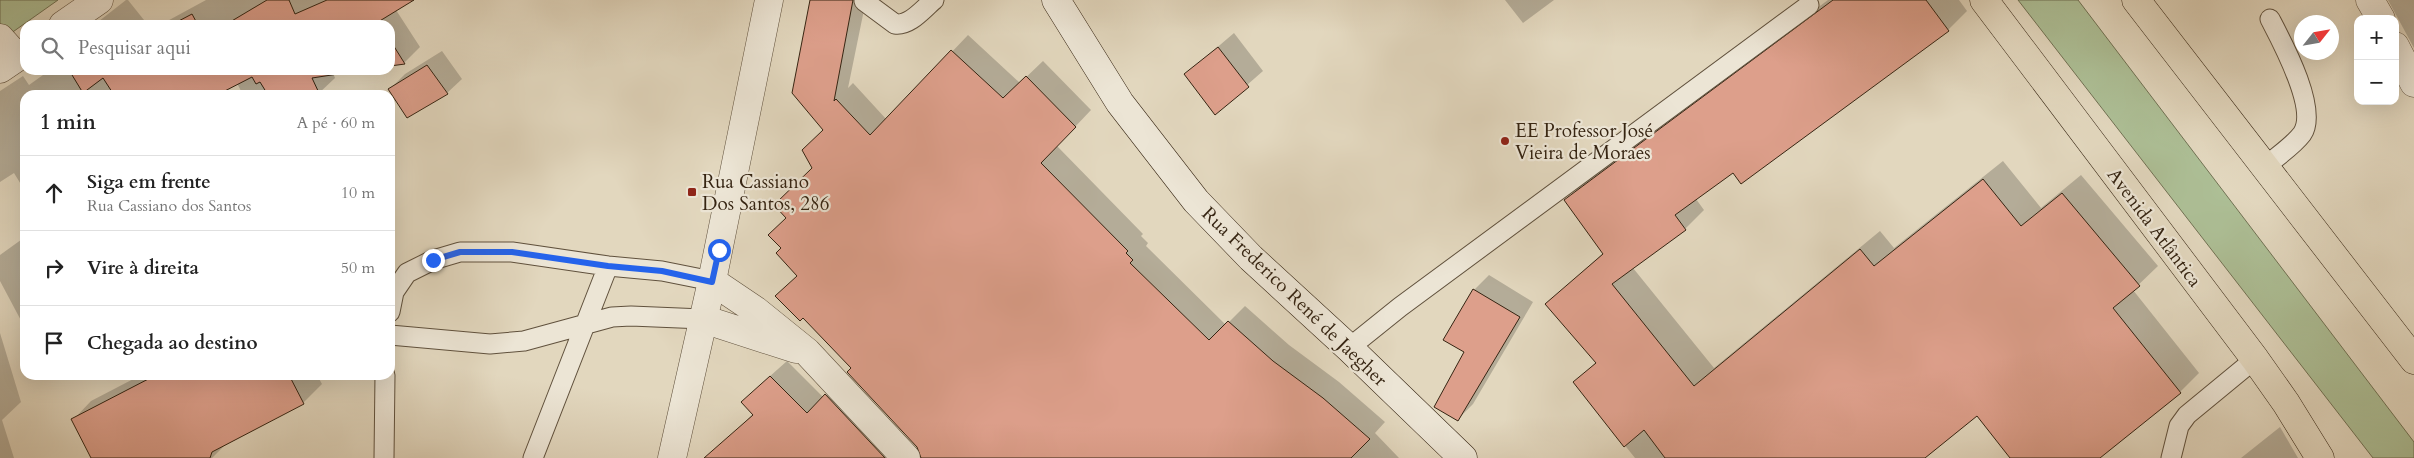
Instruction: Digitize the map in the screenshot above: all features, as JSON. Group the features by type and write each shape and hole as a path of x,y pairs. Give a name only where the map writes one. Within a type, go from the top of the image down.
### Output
{"main road":[{"name":"Avenida Atlântica","path":"1984,0 2255,359 2286,403 2320,458"},
{"path":"2136,0 2414,360"}],"street":[{"path":"70,20 99,0"},
{"path":"672,458 712,282 769,0"},
{"name":"Rua Frederico René de Jaegher","path":"1056,0 1120,103 1196,201 1251,258 1349,348 1463,458"},
{"path":"2370,0 2379,15"},
{"path":"2399,54 2414,83"},
{"path":"712,282 755,310 807,352 906,458"},
{"path":"703,319 807,352"}],"lane":[{"path":"864,1 895,24 900,25 906,23 934,0"},
{"path":"1349,348 1408,301 1809,5"},
{"path":"2265,167 2303,133 2307,111 2293,65 2270,19"},
{"path":"395,291 407,273 433,260 460,252 512,252 608,266 662,271 712,282"},
{"path":"533,458 608,266"},
{"path":"395,336 490,344 524,341 612,317 703,319"},
{"path":"2171,458 2180,426 2187,415 2255,359"},
{"path":"384,458 385,380"}],"green space":[{"path":"0,0 58,0 30,20 20,20 20,27 0,41"},
{"path":"2018,0 2078,0 2414,442 2414,458 2373,458"}],"building":[{"path":"267,0 289,0 295,14 327,0 414,0 381,20 233,20"},
{"path":"810,0 853,0 834,101 836,99 870,135 951,50 1003,98 1026,76 1076,127 1041,163 1128,251 1126,253 1133,260 1130,263 1209,340 1228,321 1273,361 1323,398 1370,439 1351,458 921,458 917,447 847,372 851,368 803,318 800,321 775,296 797,276 776,253 781,248 768,235 786,218 774,205 812,168 802,150 823,130 792,93"},
{"path":"1833,0 1926,0 1949,31 1741,184 1733,173 1675,215 1686,230 1612,284 1694,386 1860,249 1874,266 1983,179 2021,226 2062,193 2140,286 2113,308 2181,393 2100,458 2010,458 1977,416 1925,458 1665,458 1644,430 1624,447 1573,382 1596,363 1545,304 1603,254 1564,200"},
{"path":"192,14 195,20 181,20"},
{"path":"1218,47 1249,87 1215,115 1184,74"},
{"path":"395,48 405,64 395,65"},
{"path":"427,65 448,94 407,118 395,100 395,90 388,89"},
{"path":"72,75 332,75 312,78 318,90 265,90 260,82 256,84 252,77 227,90 111,90 103,78 87,90 81,90"},
{"path":"1473,289 1520,317 1458,421 1434,407 1464,352 1443,340"},
{"path":"770,376 807,413 825,394 885,458 704,458 753,415 741,402"},
{"path":"146,380 292,380 304,404 212,452 210,458 91,458 71,419"}],"place":[{"name":"EE Professor José Vieira de Moraes","path":"1505,141"},
{"name":"Rua Cassiano Dos Santos, 286","path":"692,192"}],"route":[{"path":"433,260 460,252 512,252 608,266 662,271 712,282 719,250"}]}
